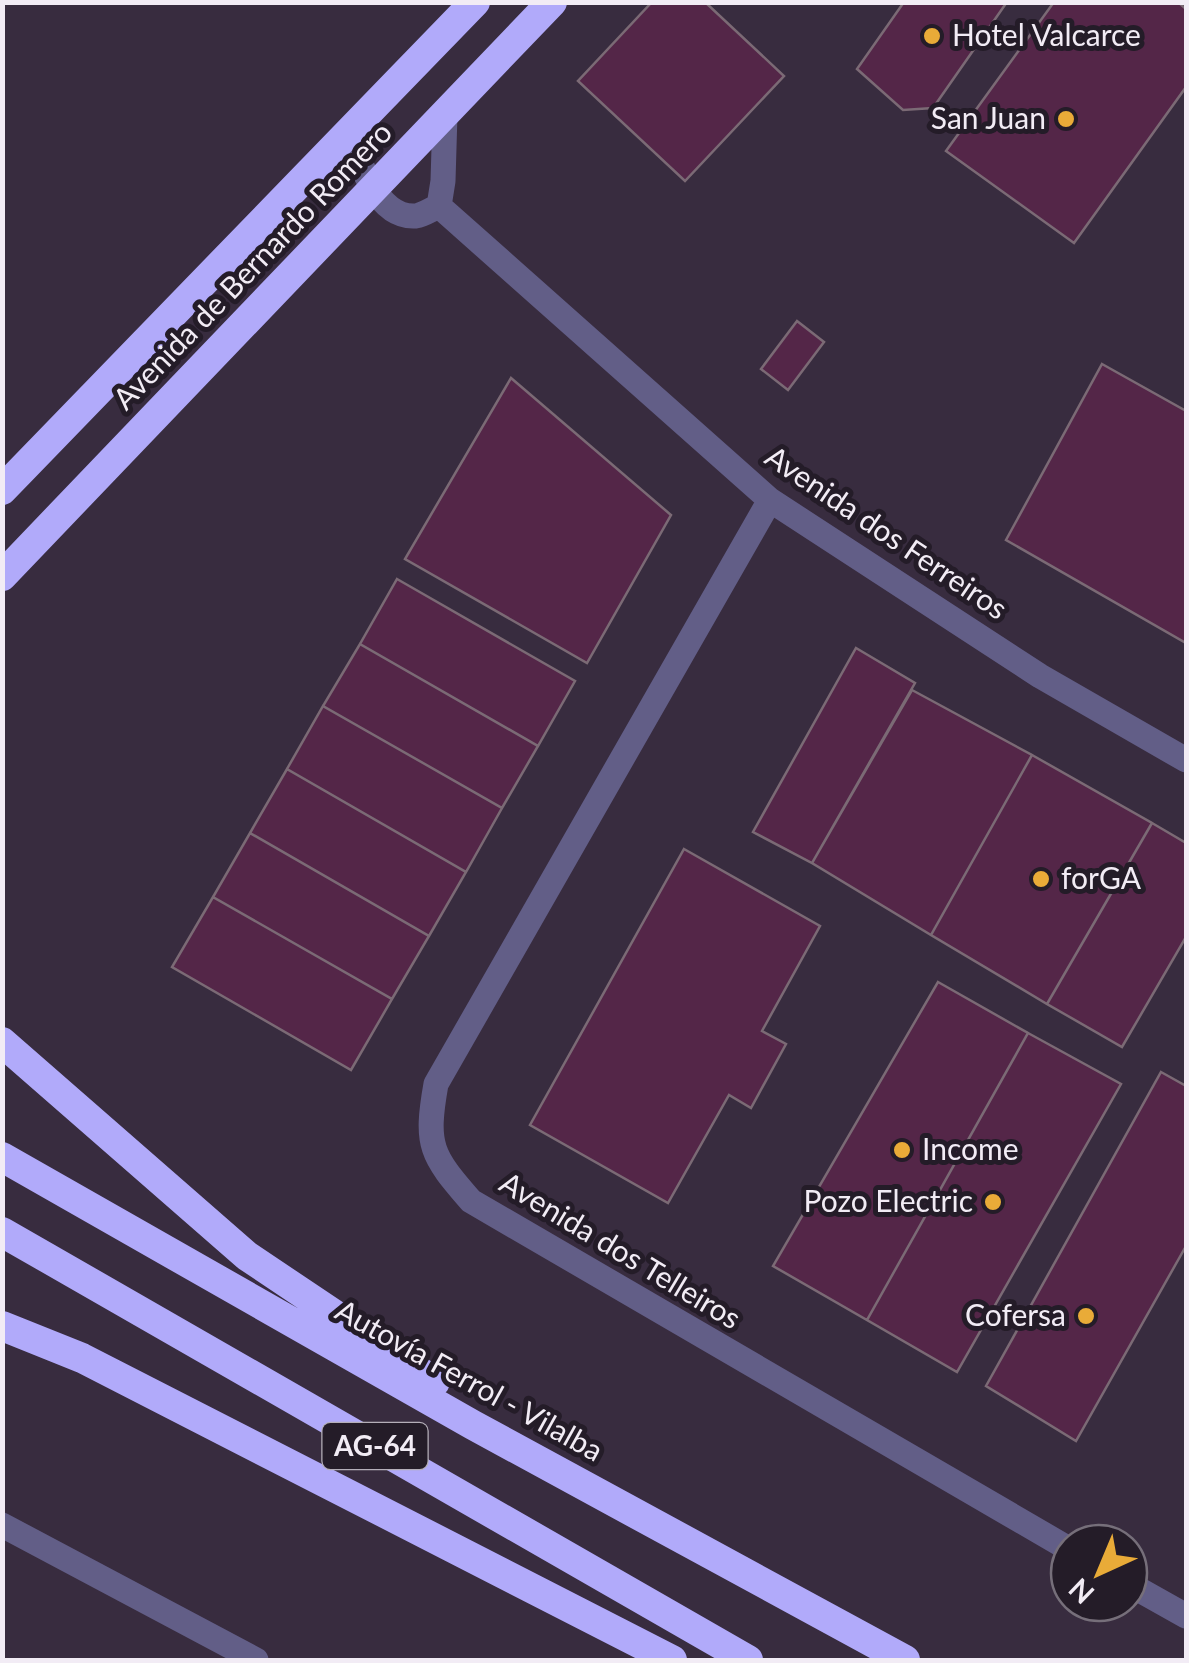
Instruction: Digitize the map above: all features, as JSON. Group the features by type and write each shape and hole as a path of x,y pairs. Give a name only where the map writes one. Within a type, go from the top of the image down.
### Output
{"highway":[{"name":"Avenida de Bernardo Romero","path":"2,490 475,2"},
{"name":"Avenida de Bernardo Romero","path":"2,576 552,2"},
{"path":"2,1042 247,1256 630,1510"},
{"name":"Autovía Ferrol - Vilalba","path":"2,1157 473,1425 905,1660"},
{"name":"AG-64","path":"2,1232 748,1660"},
{"path":"2,1326 82,1358 672,1660"}],"street":[{"path":"351,133 358,162 375,190 402,214 418,216 438,206 446,148 445,114"},
{"name":"Avenida dos Ferreiros","path":"438,206 770,500 1040,676 1186,760"},
{"name":"Avenida dos Telleiros","path":"770,500 436,1084 428,1126 440,1165 471,1201 1049,1538"},
{"path":"2,1525 256,1660"},
{"path":"1149,1595 1186,1616"}],"shaded area":[{"path":"3,3 1186,3 1186,1660 3,1660"}],"building":[{"path":"652,2 705,2 784,76 685,181 578,81"},
{"name":"Hotel Valcarce","path":"904,2 1007,2 933,108 903,110 857,69"},
{"name":"San Juan","path":"1054,2 1178,2 1186,9 1186,87 1074,243 946,151"},
{"path":"797,321 824,342 788,390 761,369"},
{"path":"1102,364 1186,411 1186,643 1006,540"},
{"path":"511,378 671,515 587,663 405,559"},
{"path":"397,579 575,681 538,746 360,644"},
{"path":"360,644 538,746 502,808 323,706"},
{"path":"856,648 915,683 812,863 753,832"},
{"path":"912,690 1032,755 931,935 812,863"},
{"path":"323,706 502,808 466,872 287,769"},
{"name":"forGA","path":"1032,755 1152,823 1047,1004 931,935"},
{"path":"287,769 466,872 429,936 250,833"},
{"path":"1152,823 1186,843 1186,937 1122,1047 1047,1004"},
{"path":"250,833 429,936 392,999 213,897"},
{"path":"684,849 820,926 762,1031 786,1044 751,1108 729,1095 668,1203 530,1125"},
{"path":"213,897 392,999 351,1070 172,967"},
{"name":"Income","path":"938,982 1028,1033 867,1320 773,1266"},
{"name":"Pozo Electric","path":"1028,1033 1121,1084 957,1372 867,1320"},
{"name":"Cofersa","path":"1161,1072 1186,1086 1186,1246 1076,1441 986,1386"}],"place":[{"name":"Hotel Valcarce","path":"932,36"},
{"name":"San Juan","path":"1066,119"},
{"name":"forGA","path":"1041,879"},
{"name":"Income","path":"902,1150"},
{"name":"Pozo Electric","path":"993,1202"},
{"name":"Cofersa","path":"1086,1316"}]}
